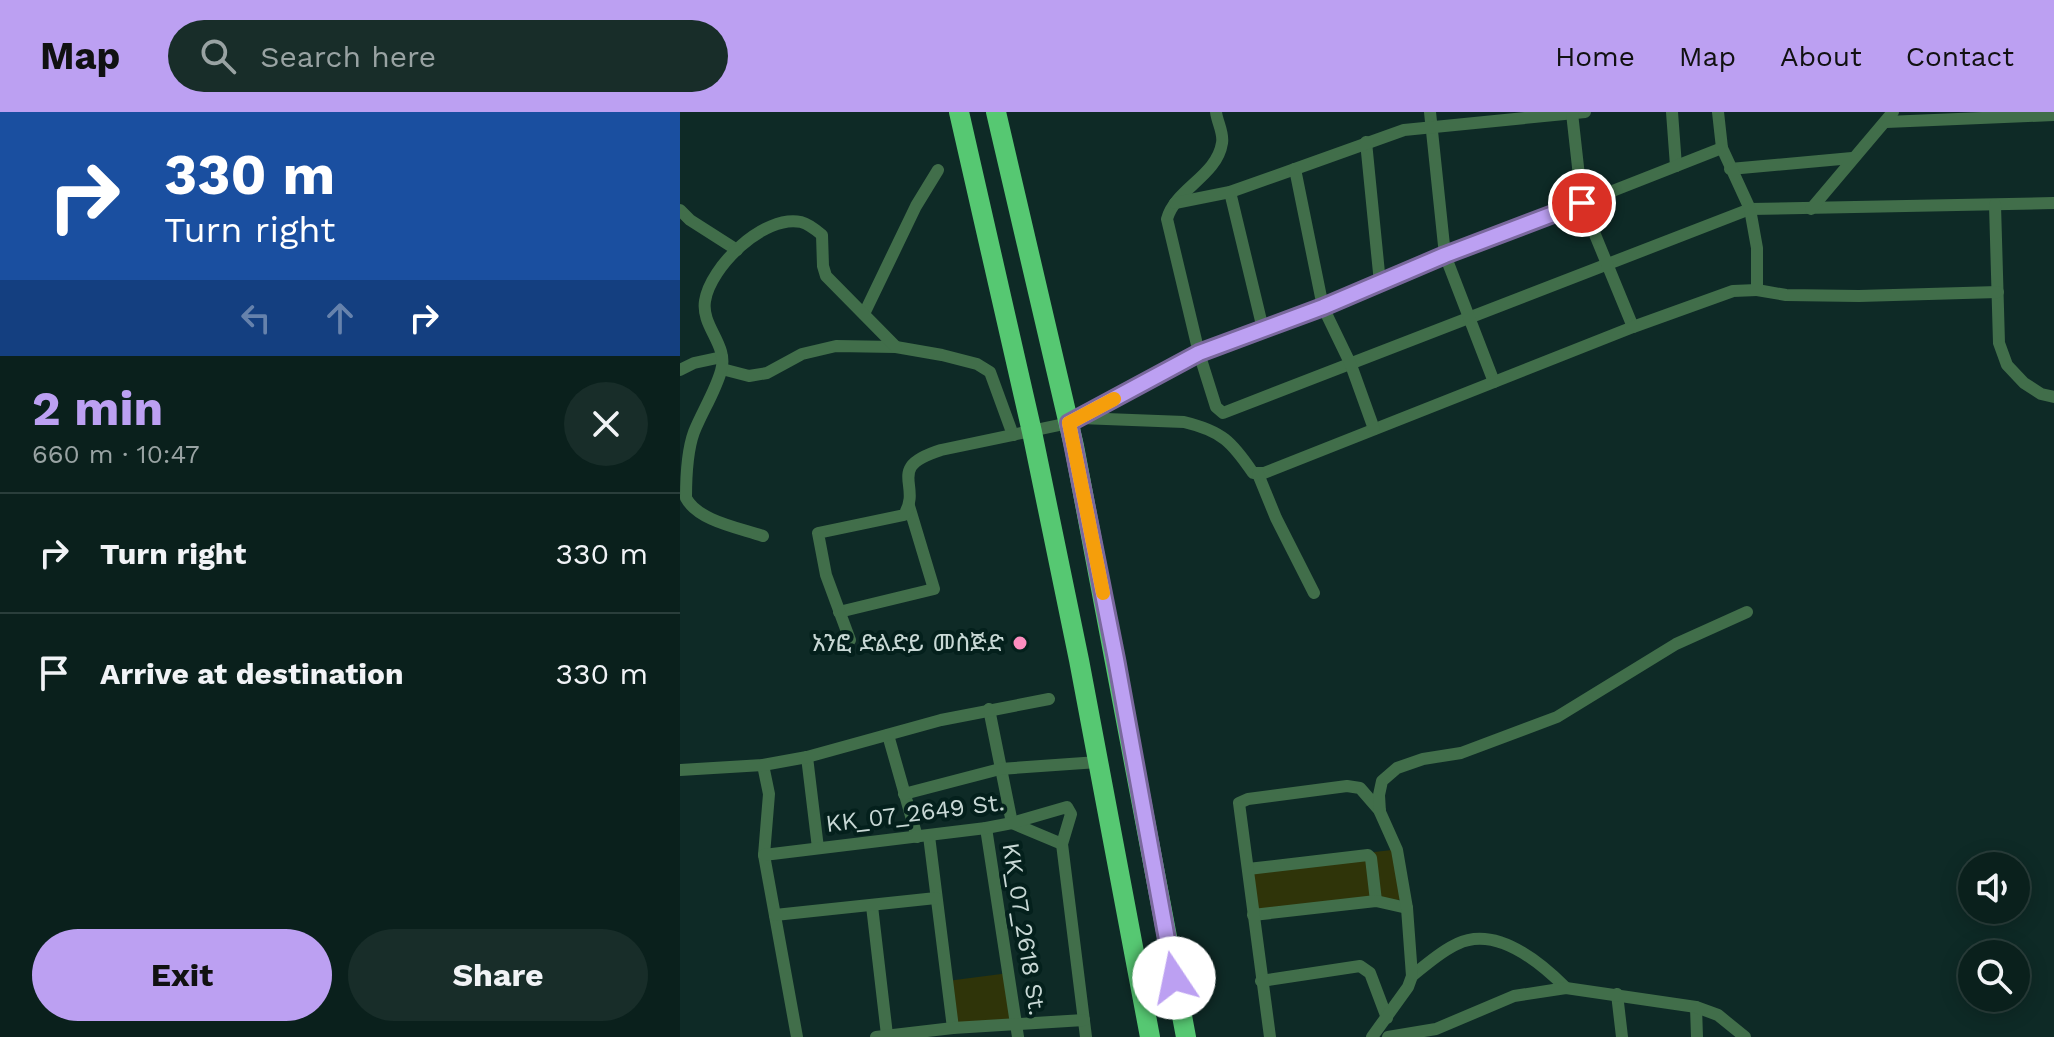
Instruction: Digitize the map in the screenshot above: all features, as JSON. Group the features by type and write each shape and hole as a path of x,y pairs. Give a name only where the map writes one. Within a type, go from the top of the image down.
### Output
{"highway":[{"path":"959,112 1022,434 1057,555 1071,618 1150,1037"},
{"path":"996,112 1074,420 1098,569 1186,1037"}],"street":[{"path":"1216,112 1223,139 1220,151 1206,173 1170,209 1167,219 1199,353 1216,407 1223,413 1750,209 2054,203"},
{"path":"1430,112 1445,255 1467,319 1494,382"},
{"path":"1672,112 1676,166"},
{"path":"1718,112 1722,148 1750,209 1757,248 1757,290"},
{"path":"1175,203 1230,192 1404,130 1497,116 1578,113 1582,203 1633,327"},
{"path":"1811,209 1890,117 2054,115"},
{"path":"1366,142 1380,283"},
{"path":"839,612 934,589 909,506 909,467 923,455 1074,420 1199,353 1323,307 1445,255 1722,148"},
{"path":"1730,169 1852,158"},
{"path":"1295,169 1323,307 1351,365 1374,429"},
{"path":"864,314 916,206 938,170"},
{"path":"1230,192 1263,329"},
{"path":"1995,205 1999,343 2007,365 2024,383 2041,394 2054,397"},
{"path":"680,210 690,220 737,250"},
{"path":"763,536 720,522 690,507 686,498 692,436 722,363 707,322 705,298 723,262 766,229 784,222 802,222 822,235 823,266 834,287 896,347"},
{"path":"1074,420 1184,422 1201,426 1223,435 1253,473 1258,474 1733,291 1859,296 1998,292"},
{"path":"680,370 694,363 722,363 749,376 767,373 802,354 836,346 896,347 942,355 990,372 1022,434"},
{"path":"1258,474 1276,518 1314,593"},
{"path":"850,640 826,575 818,533 899,518 909,506"},
{"path":"1380,812 1382,781 1397,768 1423,759 1461,753 1557,717 1676,644 1747,612"},
{"path":"680,770 763,765 807,757 989,709 1049,699"},
{"path":"989,709 1012,823 1062,844 1086,1037"},
{"path":"888,735 904,794 923,837 936,898 953,1028"},
{"path":"807,757 818,848"},
{"path":"904,794 1000,769 1098,762"},
{"path":"763,765 769,794 764,855 797,1037"},
{"path":"1270,1037 1239,803 1248,799 1347,786 1360,788 1380,812 1397,850 1407,908 1412,976 1408,987 1372,1037"},
{"name":"KK_07_2649 St.","path":"764,855 986,828 1064,807 1071,814 1062,844"},
{"name":"KK_07_2618 St.","path":"986,828 1017,1031"},
{"path":"1248,869 1368,855 1371,858 1376,901"},
{"path":"775,915 936,898"},
{"path":"1253,915 1376,901 1407,908"},
{"path":"872,906 881,1036 953,1028 1017,1031 1084,1020"},
{"path":"1412,976 1459,943 1474,939 1513,946 1540,963 1566,988"},
{"path":"1261,981 1360,966 1370,973 1387,1018"},
{"path":"1396,1036 1436,1029 1514,996 1566,988 1696,1007 1718,1015 1745,1037"},
{"path":"1617,994 1622,1037"},
{"path":"1696,1007 1697,1037"}],"green space":[{"path":"1400,849 1406,899 1252,915 1247,867"},
{"path":"1009,973 1017,1025 953,1028 947,981"}],"slow traffic":[{"path":"1103,593 1069,423 1114,399"}],"place":[{"name":"አንፎ ድልድይ መስጅድ","path":"1020,643"}],"route":[{"path":"1174,978 1069,423 1199,353 1582,203"}]}
